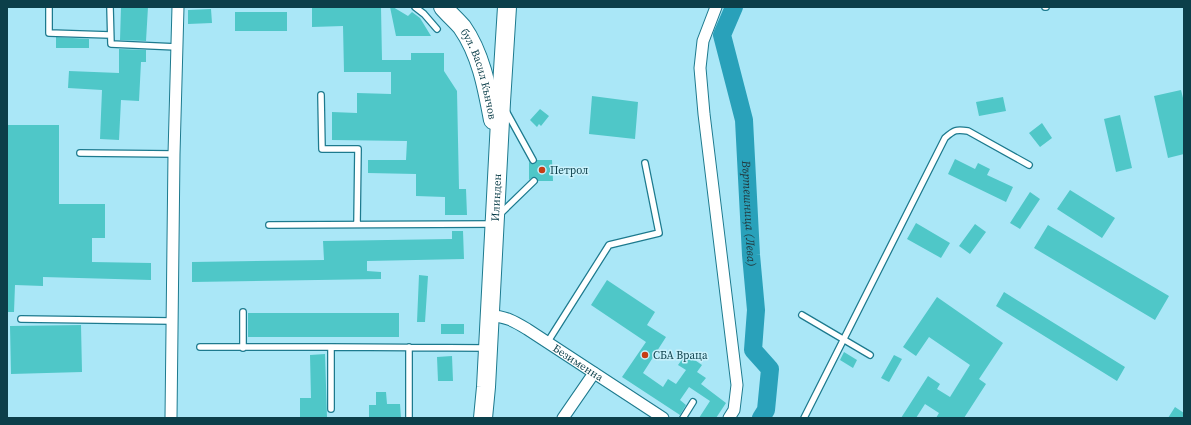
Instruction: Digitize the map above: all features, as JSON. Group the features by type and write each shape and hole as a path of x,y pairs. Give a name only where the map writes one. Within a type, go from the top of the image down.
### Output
{"main road":[{"name":"бул. Васил Кънчов","path":"443,7 461,27 477,56 487,88 498,148"},
{"name":"Илинден","path":"483,418 490,316 500,102 507,7"},
{"name":"Илинден","path":"486,387 486,418"}],"street":[{"path":"171,418 171,321 178,7"},
{"path":"716,7 703,41 700,68 704,114 737,385 734,410 729,418"},
{"name":"Безименна","path":"490,316 500,316 527,329 663,418"},
{"path":"563,418 594,373"}],"lane":[{"path":"49,7 49,33 110,35"},
{"path":"110,7 111,44 177,47"},
{"path":"415,7 424,14 437,29"},
{"path":"321,95 322,148 358,149 357,224"},
{"path":"500,102 533,160"},
{"path":"804,418 945,138 953,131 960,129 968,131 1029,164"},
{"path":"80,153 174,154"},
{"path":"547,343 609,245 660,233 645,163"},
{"path":"269,225 494,222 534,180"},
{"path":"244,312 244,348"},
{"path":"802,315 870,356"},
{"path":"21,319 171,321"},
{"path":"200,347 488,348"},
{"path":"331,347 331,409"},
{"path":"409,347 409,418"},
{"path":"683,418 693,402"}],"building":[{"path":"121,7 148,7 146,41 120,40"},
{"path":"312,7 381,7 382,60 411,60 411,53 444,53 444,71 457,91 459,189 466,189 467,215 445,215 445,197 416,196 416,174 368,173 368,160 406,160 407,141 332,140 332,112 357,113 357,93 391,94 391,72 344,72 343,26 312,27"},
{"path":"390,7 393,7 408,16 412,12 420,18 431,36 396,36"},
{"path":"211,9 212,23 188,24 188,10"},
{"path":"235,12 287,12 287,31 235,31"},
{"path":"56,37 89,39 89,48 56,48"},
{"path":"119,49 146,50 146,62 141,62 139,101 121,100 119,140 100,139 102,90 68,88 69,71 119,73"},
{"path":"1181,90 1184,102 1184,154 1168,158 1154,96"},
{"path":"592,96 638,102 635,139 589,134"},
{"path":"1003,97 1006,111 979,116 976,102"},
{"path":"540,109 549,116 541,126 539,124 537,127 530,120"},
{"path":"1120,115 1132,168 1116,172 1104,119"},
{"path":"1042,123 1052,138 1040,147 1029,133"},
{"path":"7,125 59,125 59,204 105,204 105,238 92,238 92,262 151,263 151,280 43,277 43,286 15,285 14,312 7,312"},
{"path":"955,159 975,169 978,163 990,169 987,175 1013,187 1006,202 948,174"},
{"path":"537,160 552,160 553,181 538,181 535,177 529,180 529,161 533,164"},
{"path":"1070,190 1115,218 1102,238 1057,209"},
{"path":"1030,192 1040,199 1020,229 1010,223"},
{"path":"916,223 950,243 941,258 907,239"},
{"path":"975,224 986,232 970,254 959,246"},
{"path":"1048,225 1169,296 1155,320 1034,248"},
{"path":"452,231 463,231 464,259 367,261 367,271 381,272 381,279 192,282 192,262 324,260 323,241 452,239"},
{"path":"419,275 428,276 425,322 417,322"},
{"path":"607,280 655,312 647,325 666,337 643,373 663,387 668,379 676,384 686,370 678,365 686,354 702,365 697,372 706,378 701,384 726,403 716,418 699,418 710,401 689,387 680,400 686,405 680,415 622,377 646,342 591,305"},
{"path":"1004,292 1125,367 1117,381 996,306"},
{"path":"937,297 1003,343 979,379 986,384 964,418 936,418 939,413 925,404 916,418 901,418 928,376 940,384 937,389 950,397 970,365 929,337 916,356 903,347"},
{"path":"248,313 399,313 399,337 248,337"},
{"path":"441,324 464,324 464,334 441,334"},
{"path":"81,325 82,372 11,374 10,326"},
{"path":"844,352 857,360 853,368 840,360"},
{"path":"325,354 327,417 300,418 300,398 311,398 310,355"},
{"path":"894,355 902,359 889,382 881,378"},
{"path":"452,356 453,381 438,381 437,357"},
{"path":"376,392 386,392 387,404 400,404 401,418 369,418 369,405 376,405"},
{"path":"1175,407 1184,413 1184,418 1168,418"}],"waterway":[{"name":"Въртешница (Лева)","path":"734,7 722,35 744,120 751,255 756,310 753,350 770,369 766,410 761,418"}],"place":[{"name":"Петрол","path":"542,170"},
{"name":"СБА Враца","path":"645,355"}]}
